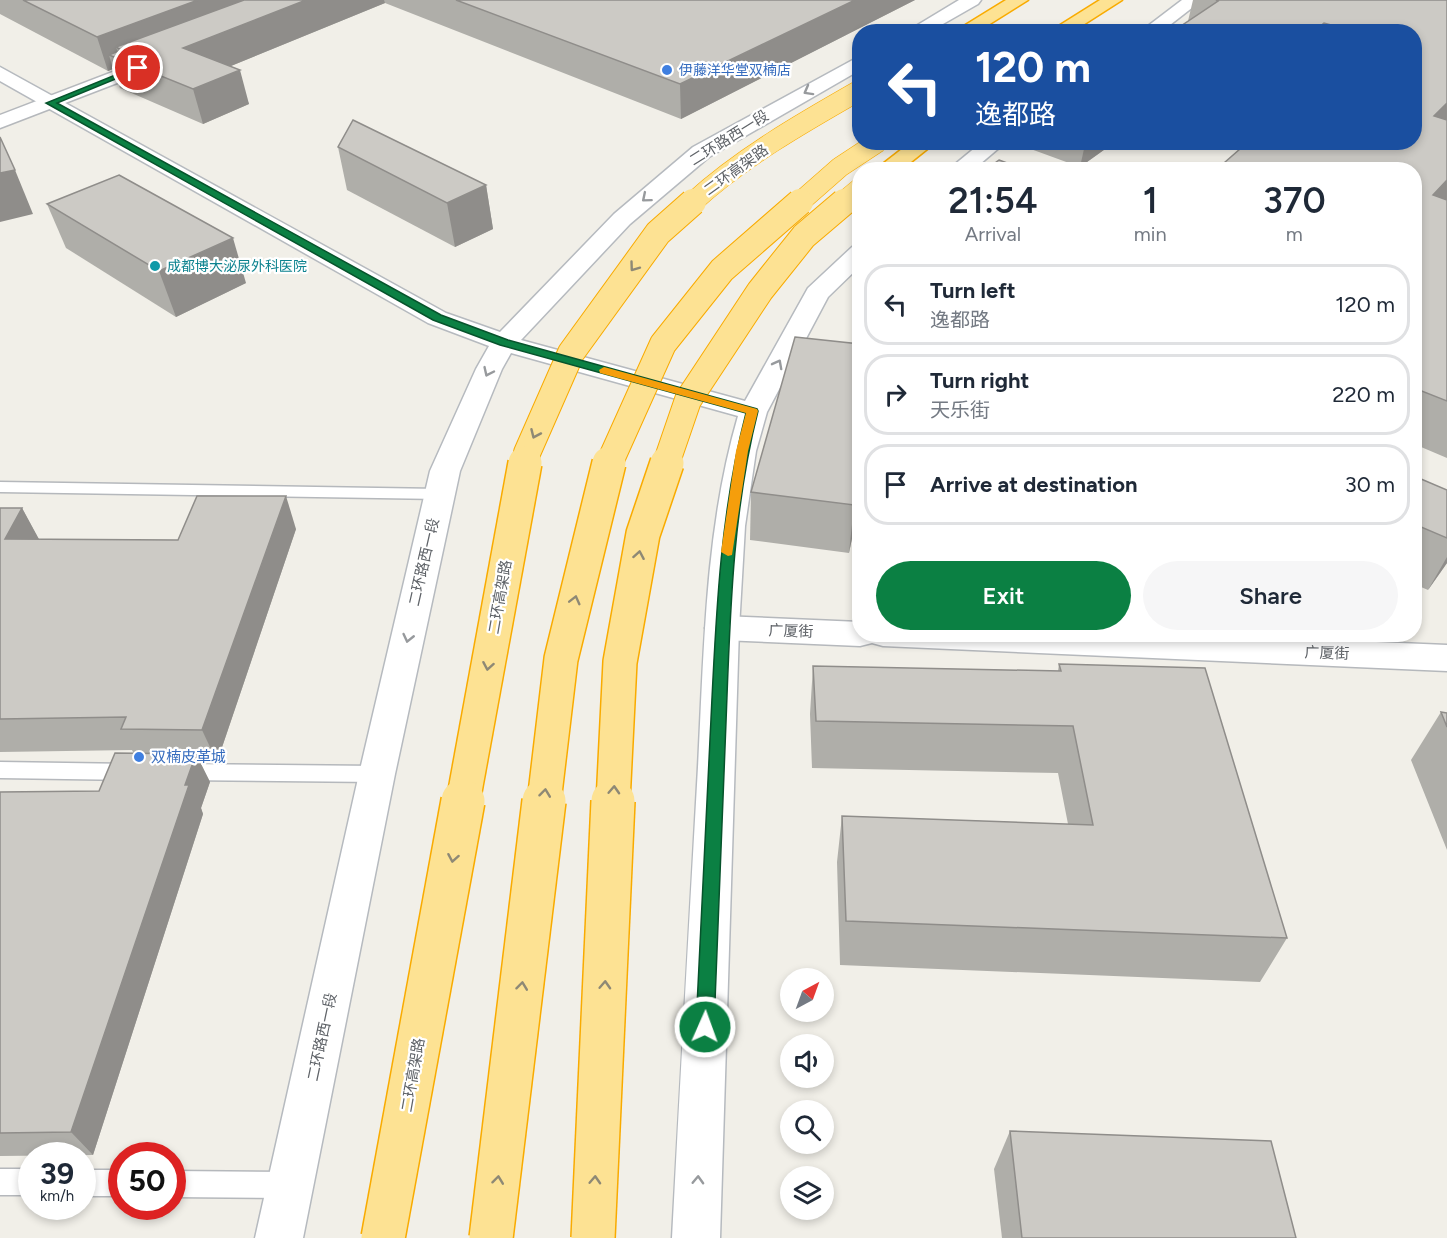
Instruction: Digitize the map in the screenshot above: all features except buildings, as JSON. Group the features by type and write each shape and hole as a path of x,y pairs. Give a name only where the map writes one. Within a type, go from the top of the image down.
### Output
{"highway":[{"path":"977,24 1019,0"},
{"path":"1072,24 1115,0"},
{"path":"1088,24 1115,0"},
{"name":"二环高架路","path":"383,1238 527,453 571,353 658,233 715,182 819,113 852,94"},
{"path":"491,1238 561,659 610,459 663,344 722,270 840,167 866,150"},
{"path":"897,162 915,150"},
{"path":"592,1238 620,662 642,534 688,400 760,291 804,236 852,195"}],"main road":[{"path":"929,24 972,0"},
{"path":"1160,24 1193,0"},
{"path":"0,122 170,56"},
{"name":"二环路西一段","path":"279,1238 377,774 440,494 449,461 489,369 504,343 622,219 701,152 852,67"},
{"path":"0,74 437,318 504,343 753,411"},
{"path":"970,162 985,150"},
{"path":"696,1238 722,628 730,526 742,451 753,411 817,293 852,260"},
{"name":"广厦街","path":"722,628 852,633"},
{"name":"广厦街","path":"1071,642 1447,658"}],"lane":[{"path":"0,487 440,494"},
{"path":"0,770 377,774"},
{"path":"0,1182 18,1182"},
{"path":"186,1184 291,1185"}],"slow traffic":[{"path":"604,370 753,411 742,451 728,552"}],"place":[{"name":"伊藤洋华堂双楠店","path":"667,70"},
{"name":"成都博大泌尿外科医院","path":"155,266"},
{"name":"双楠皮革城","path":"139,757"}],"route":[{"path":"138,68 51,103 437,318 504,343 753,411 742,451 730,526 722,628 705,1027"}]}
